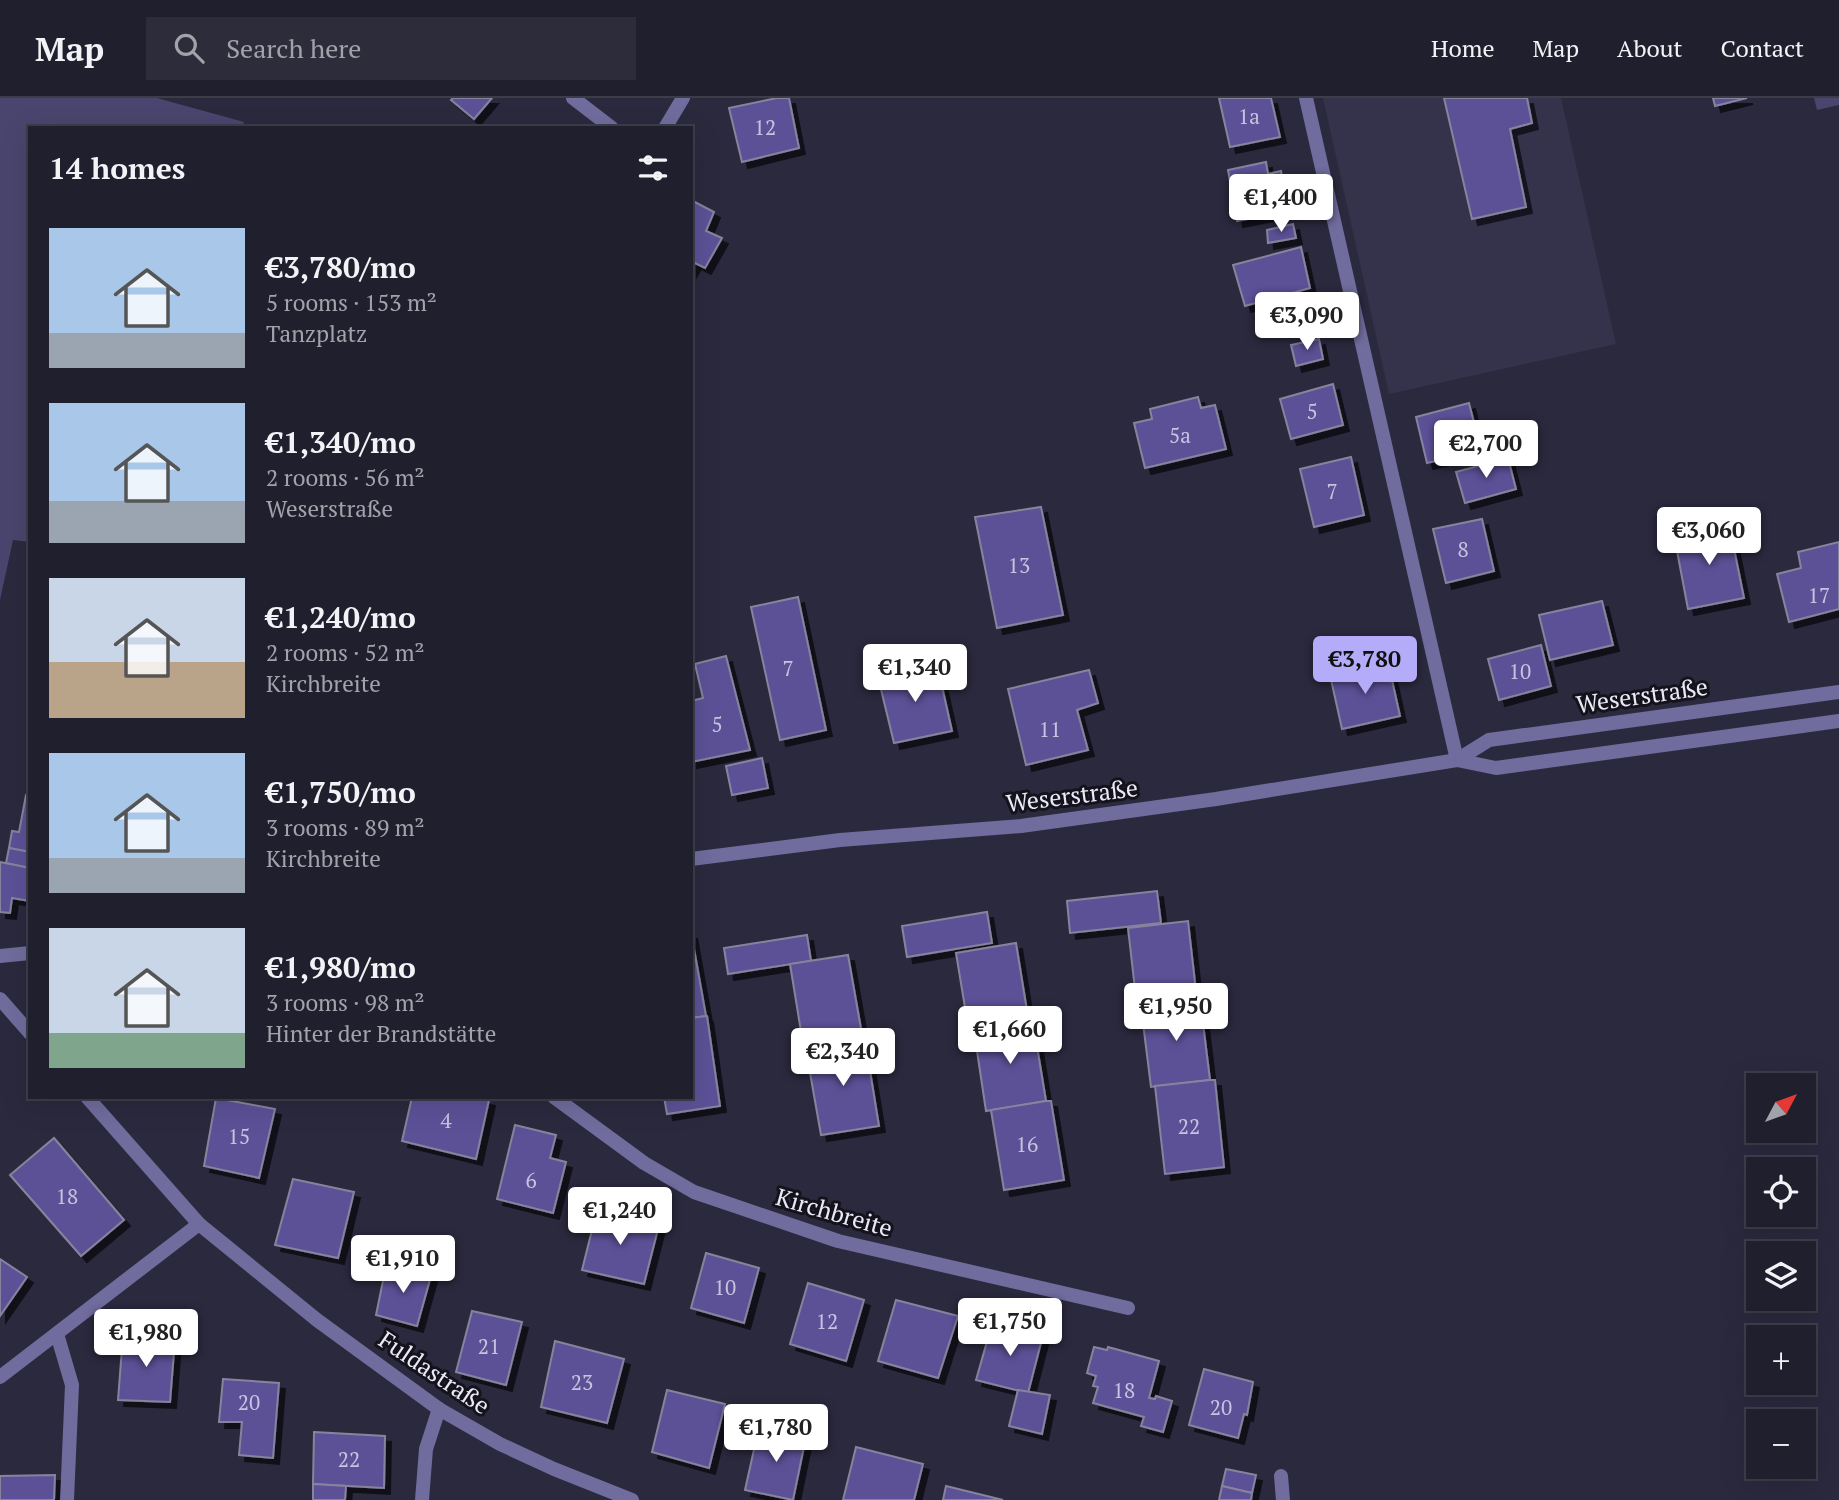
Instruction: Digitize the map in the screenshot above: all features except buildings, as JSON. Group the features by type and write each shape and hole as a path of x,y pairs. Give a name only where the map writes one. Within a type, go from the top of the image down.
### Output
{"street":[{"path":"573,98 609,126"},
{"path":"666,126 683,98"},
{"path":"1306,98 1457,760"},
{"name":"Weserstraße","path":"1457,760 1489,740 1839,692"},
{"name":"Weserstraße","path":"693,859 840,840 1033,824 1216,799 1457,760 1496,768 1839,721"},
{"path":"0,957 28,953"},
{"path":"0,999 28,1031"},
{"name":"Fuldastraße","path":"88,1099 199,1224 317,1320 439,1409 500,1444 632,1500"},
{"name":"Kirchbreite","path":"557,1099 643,1163 694,1192 838,1241 1128,1308"},
{"path":"0,1377 199,1224"},
{"path":"57,1334 72,1385 67,1500"},
{"path":"422,1500 426,1449 439,1409"},
{"path":"1280,1476 1283,1500"}],"shaded area":[{"path":"0,98 157,98 244,122 243,126 28,126 28,542 13,540 0,600"},
{"path":"1323,98 1561,98 1616,344 1389,394"},
{"path":"1814,98 1839,98 1839,105 1817,110"}]}
